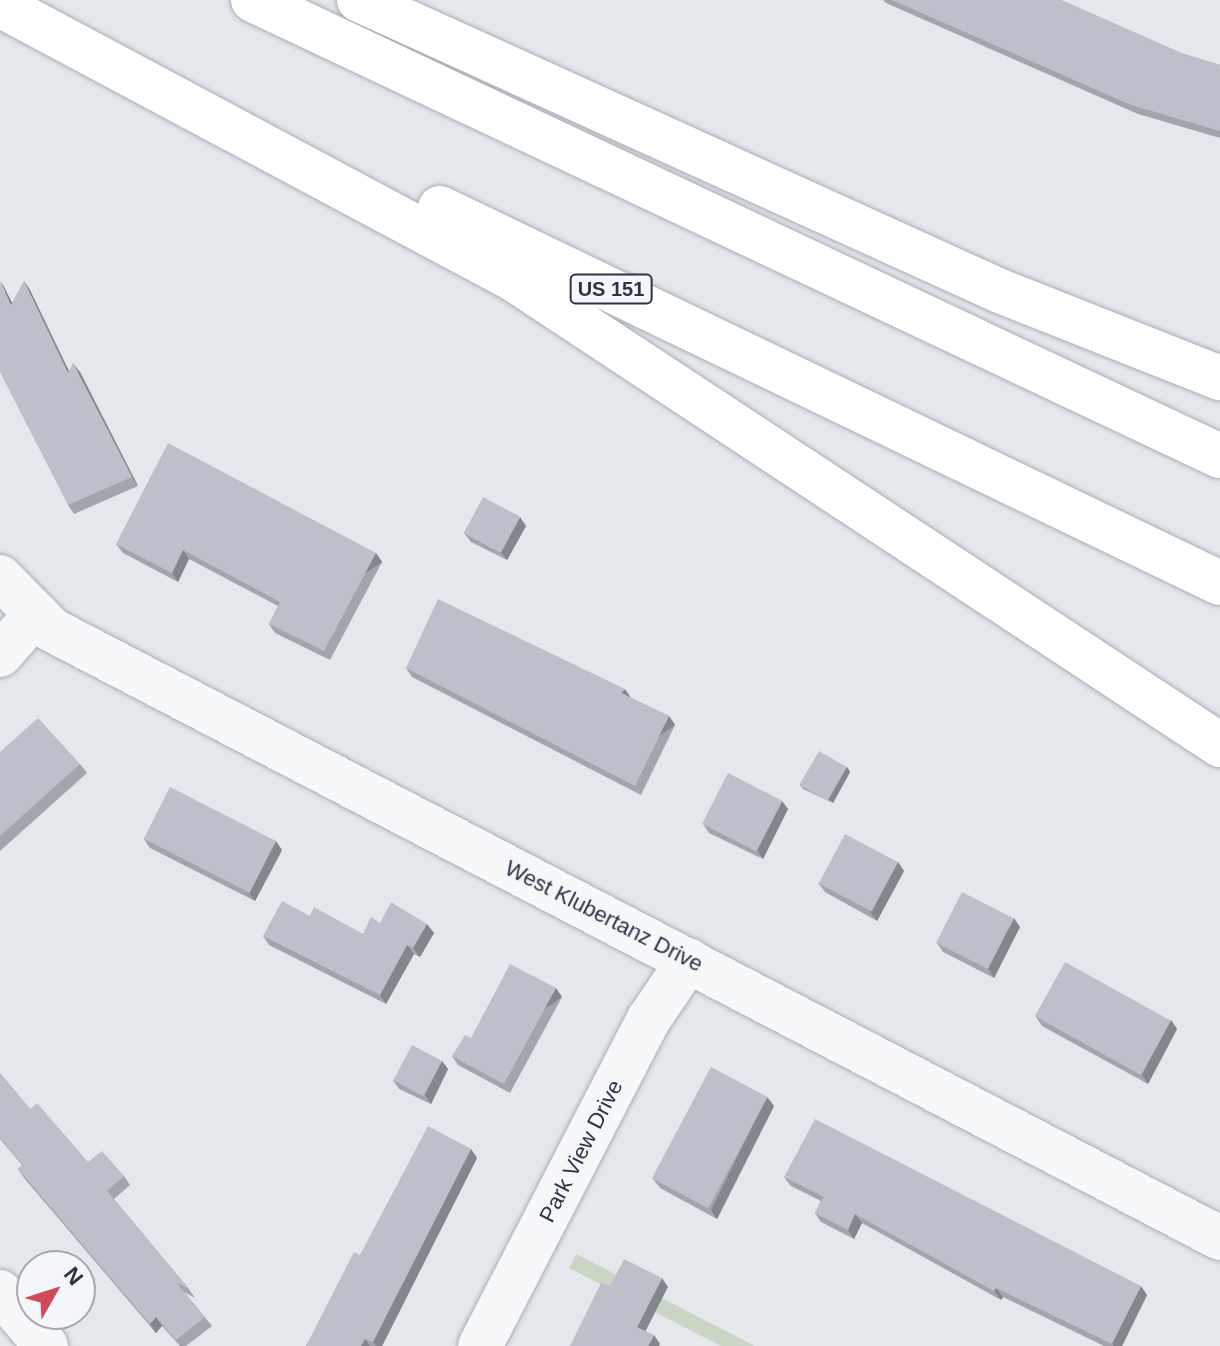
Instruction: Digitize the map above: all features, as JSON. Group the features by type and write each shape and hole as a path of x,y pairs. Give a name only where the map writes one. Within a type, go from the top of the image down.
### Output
{"highway":[{"path":"253,0 1220,456"},
{"path":"359,0 1000,291 1220,378"},
{"path":"0,3 513,279 1220,745"},
{"name":"US 151","path":"0,3 1069,507 1220,583"}],"street":[{"name":"West Klubertanz Drive","path":"0,577 52,630 1220,1238"},
{"path":"0,655 36,614"},
{"name":"Park View Drive","path":"480,1346 649,1019 689,960"},
{"path":"0,1292 46,1346"}],"green space":[{"path":"576,1254 755,1346 721,1346 569,1268"}],"building":[{"path":"892,0 1061,0 1181,53 1220,65 1220,131 1131,105"},
{"path":"24,281 68,373 73,363 132,477 68,505 0,372 0,283 11,305"},
{"path":"168,443 376,553 324,651 269,624 280,602 183,550 172,573 116,544"},
{"path":"483,497 520,517 501,553 464,533"},
{"path":"438,599 625,689 621,693 669,716 635,786 406,668"},
{"path":"38,718 80,764 0,836 0,752"},
{"path":"819,751 847,767 827,801 800,785"},
{"path":"728,773 782,801 756,851 702,824"},
{"path":"170,787 276,841 250,893 144,839"},
{"path":"845,834 898,862 872,912 819,883"},
{"path":"962,892 1014,918 988,969 936,943"},
{"path":"282,901 310,916 314,907 363,934 371,917 380,923 391,902 427,924 413,948 407,945 380,995 263,936"},
{"path":"1065,962 1171,1021 1141,1075 1035,1016"},
{"path":"510,964 556,988 504,1084 452,1056 465,1035 471,1038"},
{"path":"412,1045 442,1061 423,1096 393,1080"},
{"path":"711,1067 768,1097 708,1208 652,1178"},
{"path":"0,1073 30,1109 37,1103 88,1162 102,1151 124,1176 107,1191 189,1289 176,1282 205,1317 176,1340 156,1317 150,1324 96,1261 96,1250 87,1250 18,1169 23,1165 0,1138"},
{"path":"815,1119 1141,1286 1112,1344 996,1288 994,1291 855,1214 848,1230 815,1213 824,1197 784,1177"},
{"path":"428,1126 471,1149 373,1342 365,1339 361,1346 306,1346 354,1252 360,1255"},
{"path":"624,1259 662,1278 637,1327 654,1335 648,1346 570,1346 601,1283 610,1286"}]}
